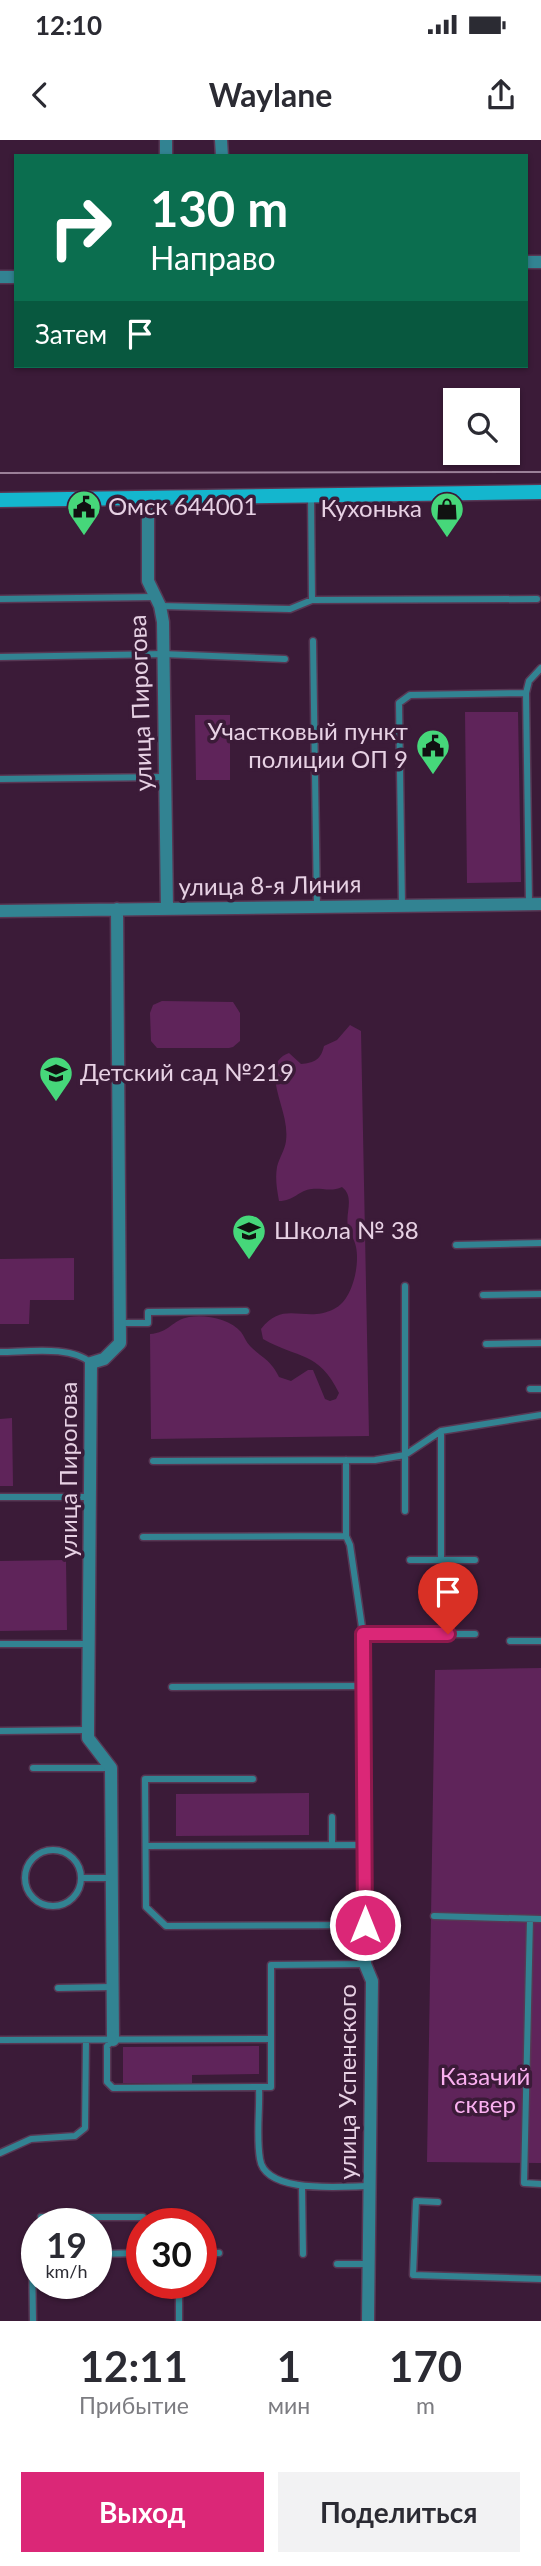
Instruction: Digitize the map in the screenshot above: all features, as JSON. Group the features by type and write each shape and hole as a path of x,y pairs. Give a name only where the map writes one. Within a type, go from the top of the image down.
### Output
{"main road":[{"path":"0,500 541,492"}],"street":[{"name":"улица Пирогова","path":"148,499 148,581 157,601 163,654 167,909"},
{"name":"улица 8-я Линия","path":"0,911 535,904"},
{"name":"улица Пирогова","path":"111,1768 88,1738 88,1730 91,1363 104,1359 114,1352 120,1343 117,909"},
{"name":"улица Успенского","path":"363,1634 365,1964 372,1981 369,2321"},
{"path":"109,2036 113,1987 111,1768"}],"lane":[{"path":"311,497 312,600"},
{"path":"0,599 157,601 290,609 312,600 537,599"},
{"path":"313,641 317,907"},
{"path":"0,657 163,654 285,659"},
{"path":"535,904 526,694 528,681 541,668"},
{"path":"402,906 399,703 410,695 526,694"},
{"path":"0,779 165,777"},
{"path":"456,1245 541,1243"},
{"path":"405,1286 405,1511"},
{"path":"483,1295 541,1294"},
{"path":"120,1324 148,1323 148,1312 246,1311"},
{"path":"486,1344 541,1343"},
{"path":"0,1352 71,1352 83,1356 91,1363"},
{"path":"530,1389 541,1389"},
{"path":"153,1461 375,1460 405,1455 441,1431 541,1415"},
{"path":"441,1431 442,1560"},
{"path":"346,1460 346,1536 350,1545 363,1634 475,1634"},
{"path":"0,1497 90,1497"},
{"path":"143,1538 346,1536"},
{"path":"410,1560 475,1560"},
{"path":"510,1641 541,1640"},
{"path":"0,1644 89,1644"},
{"path":"173,1687 363,1686"},
{"path":"0,1731 88,1730"},
{"path":"33,1768 111,1768"},
{"path":"253,1779 145,1779 146,1907 166,1926 365,1925"},
{"path":"332,1817 332,1845"},
{"path":"146,1846 364,1845"},
{"path":"54,1850 68,1854 74,1860 79,1866 81,1878 74,1896 61,1904 53,1905 45,1904 32,1896 26,1873 33,1859 46,1851 54,1850"},
{"path":"81,1878 112,1878"},
{"path":"434,1916 541,1919"},
{"path":"530,1919 524,2183 541,2184"},
{"path":"109,2036 107,2082 113,2088 271,2087 271,1965 365,1964"},
{"path":"58,1988 113,1987"},
{"path":"0,2040 86,2040 109,2036 271,2039"},
{"path":"0,2153 31,2139 75,2136 85,2128 86,2040"},
{"path":"259,2087 260,2162 270,2175 302,2187 370,2186"},
{"path":"302,2187 303,2254"},
{"path":"438,2202 416,2201 413,2275 541,2279"},
{"path":"337,2264 369,2264"},
{"path":"33,2299 33,2321"},
{"path":"178,2299 179,2321"}],"green space":[{"path":"465,712 518,712 521,882 467,883"},
{"path":"195,715 230,715 230,780 196,780"},
{"path":"162,1001 233,1002 240,1013 240,1041 229,1048 157,1048 151,1041 150,1013 153,1005"},
{"path":"350,1025 361,1031 369,1436 151,1439 150,1334 189,1317 210,1317 237,1328 279,1377 291,1381 308,1370 313,1370 325,1399 336,1399 339,1393 324,1370 307,1358 263,1339 261,1329 278,1315 314,1314 334,1309 346,1299 356,1273 357,1255 347,1222 349,1200 346,1191 342,1187 331,1190 312,1189 279,1201 276,1180 286,1132 276,1082 277,1064 280,1058 289,1053 301,1064 314,1061 324,1046 337,1040"},
{"path":"74,1258 74,1300 30,1300 29,1324 0,1324 0,1259"},
{"path":"12,1418 13,1486 0,1486 0,1419"},
{"path":"66,1560 67,1630 0,1631 0,1561"},
{"name":"Казачий сквер","path":"541,1668 541,2163 427,2162 435,1670"},
{"path":"309,1793 309,1835 176,1836 176,1794"},
{"path":"259,2046 259,2074 192,2075 192,2083 123,2083 123,2047"}],"tram line":[{"path":"0,473 541,472"}],"place":[{"name":"Омск 644001","path":"84,537"},
{"name":"Кухонька","path":"447,539"},
{"name":"Участковый пункт полиции ОП 9","path":"433,776"},
{"name":"Детский сад №219","path":"56,1103"},
{"name":"Школа № 38","path":"249,1261"}],"route":[{"path":"365,1925 363,1634 448,1634"}]}
